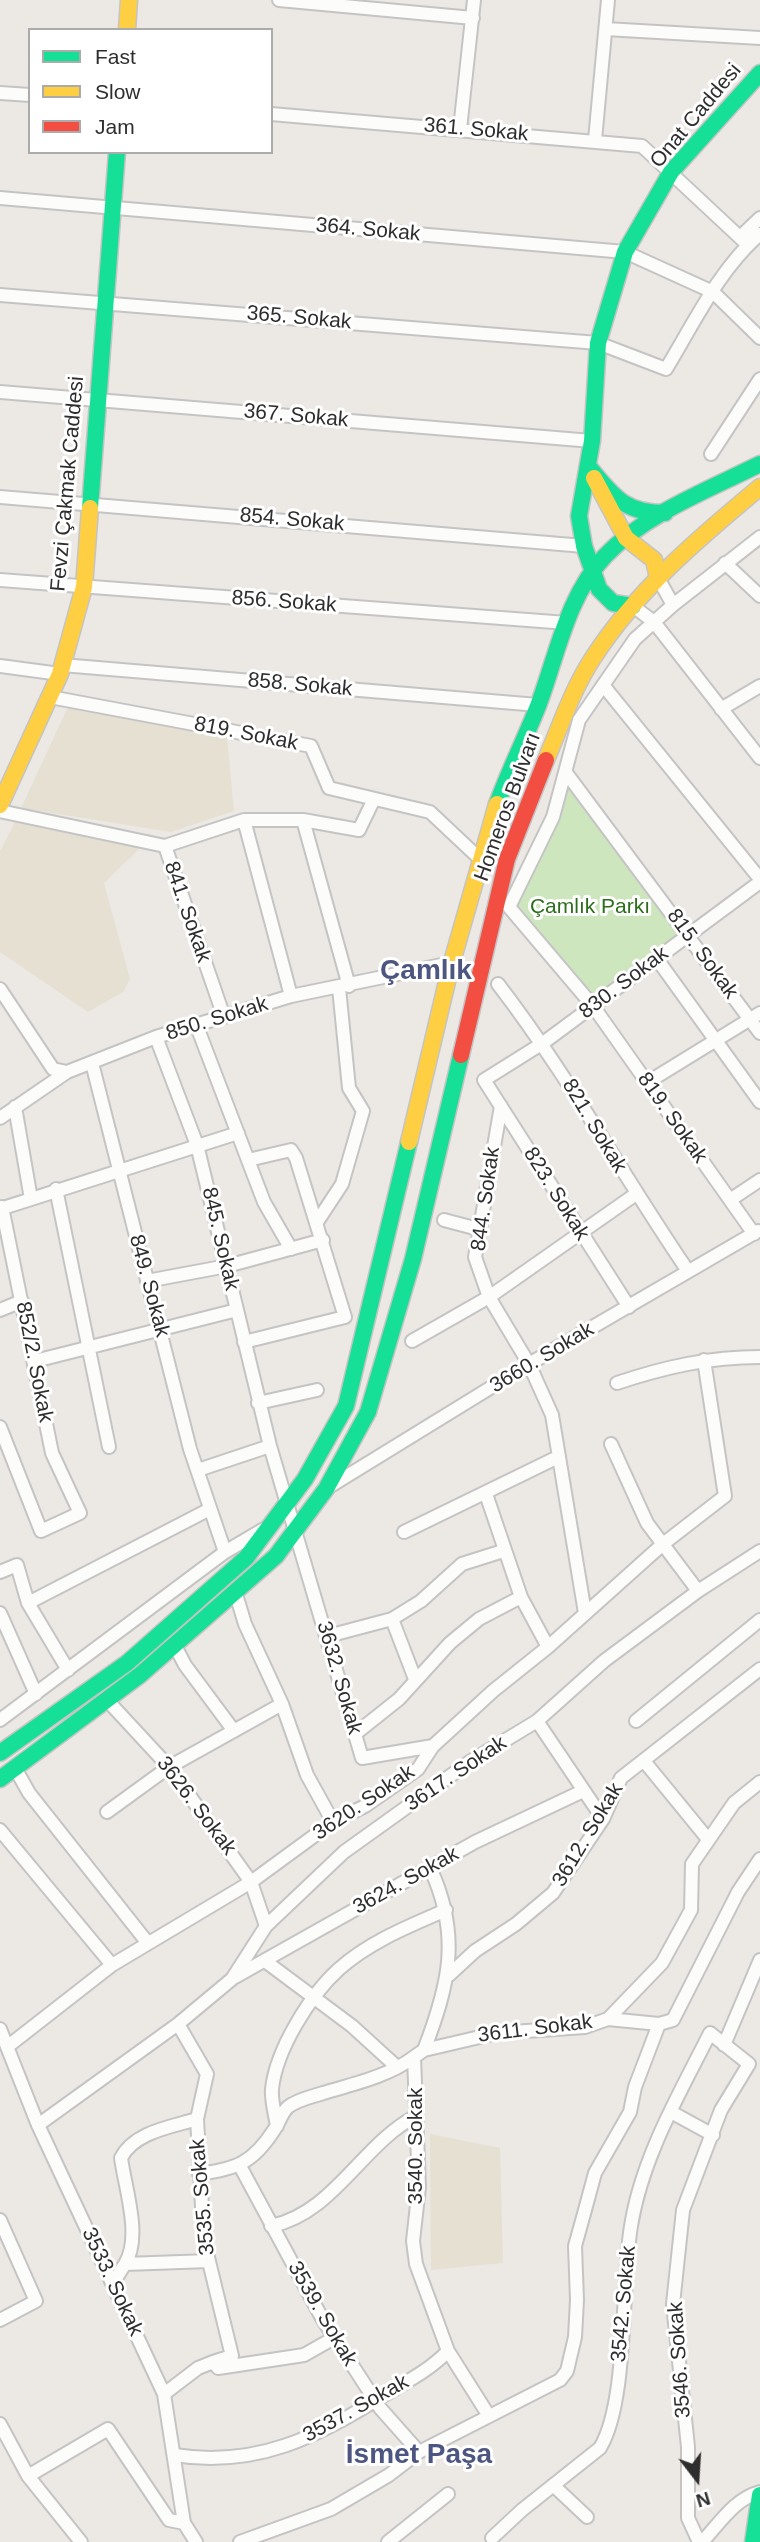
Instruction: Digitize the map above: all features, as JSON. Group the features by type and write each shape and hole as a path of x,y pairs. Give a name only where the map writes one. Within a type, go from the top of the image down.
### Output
{"main road":[{"path":"127,28 129,0"},
{"name":"Onat Caddesi","path":"633,606 622,606 605,597 598,589 583,546 579,516 592,441 598,343 625,252 671,172 760,73"},
{"name":"Fevzi Çakmak Caddesi","path":"0,805 61,670 84,587 117,154"},
{"path":"701,494 760,451"},
{"path":"593,570 608,554 666,513 760,464"},
{"path":"589,466 627,508 643,514 666,513"},
{"name":"Onat Caddesi","path":"589,466 605,504 627,541 646,549 653,557 658,578"},
{"name":"Homeros Bulvarı","path":"0,1779 107,1700 276,1556 326,1489 368,1412 413,1259 507,859 547,757 592,659 633,606 658,578 760,487"},
{"name":"Homeros Bulvarı","path":"0,1753 127,1662 246,1558 287,1505 346,1406 451,963 480,859 512,764 538,705 567,623 593,570"},
{"path":"547,757 579,720"},
{"path":"488,940 509,907"},
{"path":"753,2542 760,2494"}],"street":[{"path":"279,0 473,18"},
{"path":"460,129 474,0"},
{"path":"595,141 608,0"},
{"path":"606,29 760,38"},
{"path":"0,93 28,95"},
{"name":"361. Sokak","path":"273,114 642,146 744,241"},
{"name":"364. Sokak","path":"0,198 625,252 713,292 760,338"},
{"path":"713,292 760,218"},
{"path":"744,241 760,234"},
{"name":"365. Sokak","path":"0,295 104,301 598,343 666,369 713,292"},
{"path":"711,454 760,379"},
{"name":"367. Sokak","path":"0,391 592,441"},
{"name":"854. Sokak","path":"0,497 91,502 583,546"},
{"path":"509,907 553,817 567,774 571,742 579,720 635,639 673,605 760,537"},
{"path":"725,563 760,596"},
{"path":"658,578 673,605"},
{"name":"856. Sokak","path":"0,580 567,623"},
{"path":"633,606 654,622 760,758"},
{"name":"858. Sokak","path":"0,666 538,705"},
{"path":"603,685 760,881"},
{"path":"722,709 760,686"},
{"name":"819. Sokak","path":"50,697 311,746 329,788 429,812 480,859"},
{"name":"815. Sokak","path":"567,774 755,1016 760,1033"},
{"path":"165,846 244,820 303,820 359,830 374,799"},
{"name":"841. Sokak","path":"0,811 165,846 224,1017"},
{"path":"244,820 291,996"},
{"path":"303,820 344,987 348,1088 363,1111 342,1184 317,1222"},
{"name":"830. Sokak","path":"484,1080 543,1043 760,881"},
{"name":"819. Sokak","path":"509,907 593,1006 730,1200 757,1232"},
{"path":"657,959 760,1102"},
{"name":"850. Sokak","path":"0,1118 67,1072 156,1037 291,996 451,963"},
{"name":"821. Sokak","path":"498,984 543,1043 636,1194 688,1271"},
{"path":"1,995 53,1069 67,1072"},
{"path":"648,1083 755,1016"},
{"path":"196,1024 264,1202 291,1249"},
{"name":"845. Sokak","path":"156,1037 197,1145 258,1403 287,1505"},
{"name":"849. Sokak","path":"92,1063 198,1470 225,1552"},
{"name":"823. Sokak","path":"484,1080 629,1307"},
{"name":"844. Sokak","path":"501,1106 475,1257 489,1297 529,1364 552,1415 585,1613"},
{"path":"15,1107 31,1199"},
{"path":"1,1208 238,1133"},
{"path":"244,1342 345,1317 296,1158 291,1150 248,1160"},
{"path":"730,1200 760,1181"},
{"path":"56,1189 109,1447"},
{"path":"412,1341 489,1297 636,1194"},
{"name":"852/2. Sokak","path":"0,1427 41,1531 80,1513 52,1453 35,1361 1,1208"},
{"path":"444,1220 478,1229"},
{"name":"3660. Sokak","path":"326,1489 529,1364 757,1232"},
{"path":"148,1281 227,1266 323,1240"},
{"path":"0,1310 22,1301"},
{"path":"35,1361 237,1310"},
{"path":"617,1383 668,1366 704,1360 760,1357"},
{"name":"3620. Sokak","path":"7,2047 112,1965 251,1882 333,1822 365,1806 418,1769 433,1746 493,1691 548,1647 663,1544 725,1496 704,1360"},
{"path":"258,1403 317,1390"},
{"path":"611,1444 647,1523 698,1591"},
{"path":"198,1470 270,1446"},
{"path":"404,1532 558,1457"},
{"path":"486,1494 503,1551 521,1597 548,1647"},
{"name":"3632. Sokak","path":"287,1505 297,1528 362,1758 433,1746"},
{"path":"28,1603 210,1509"},
{"path":"0,1720 225,1552 273,1524"},
{"path":"328,1636 392,1619 421,1601 462,1564 503,1551"},
{"name":"3617. Sokak","path":"38,2125 178,2024 232,1979 266,1926 344,1852 471,1761 537,1721 604,1661 698,1591 760,1551"},
{"path":"0,1572 17,1565 28,1603 68,1670"},
{"path":"235,1591 245,1624 282,1704 307,1775 333,1822"},
{"path":"355,1734 399,1699 450,1643 480,1619 521,1597"},
{"path":"0,1613 36,1694"},
{"path":"392,1619 415,1679"},
{"path":"636,1721 760,1620"},
{"path":"174,1644 185,1665 234,1731"},
{"name":"3612. Sokak","path":"449,1975 475,1951 516,1924 553,1893 603,1819 621,1779 760,1668"},
{"name":"3626. Sokak","path":"107,1700 169,1767 251,1882 266,1926"},
{"path":"107,1812 169,1767 282,1704"},
{"path":"537,1721 603,1819"},
{"path":"644,1761 707,1838"},
{"path":"15,1768 29,1793 147,1942"},
{"name":"3611. Sokak","path":"240,2166 264,2147 286,2109 297,2102 397,2067 419,2053 497,2033 585,2026 608,2019 662,1963 691,1910 692,1864 733,1803 760,1783"},
{"name":"3624. Sokak","path":"232,1979 431,1870 475,1842 583,1791"},
{"path":"0,1830 112,1965"},
{"path":"608,2019 659,2024 673,2020 738,1892 760,1859"},
{"name":"3540. Sokak","path":"431,1870 446,1910 449,1975 419,2053 416,2116 419,2187 414,2241 416,2264 448,2351 489,2416"},
{"path":"277,2126 272,2090 289,2035 316,1997 338,1969 394,1932 446,1910"},
{"path":"724,2045 760,1960"},
{"path":"265,1961 316,1997 397,2067"},
{"name":"3535. Sokak","path":"178,2024 207,2074 197,2119 204,2241 232,2356 214,2362"},
{"path":"240,2542 331,2509 389,2475 419,2452 560,2380 567,2371 575,2337 575,2246 595,2173 630,2112 635,2087 659,2024"},
{"name":"3533. Sokak","path":"0,2029 38,2125 164,2394 184,2524 196,2542"},
{"name":"3542. Sokak","path":"492,2538 600,2448 607,2437 617,2386 631,2224 655,2142 710,2033 724,2045"},
{"name":"3546. Sokak","path":"701,2542 688,2518 688,2447 676,2361 673,2304 683,2210 721,2110 749,2064 724,2045"},
{"path":"671,2112 713,2134"},
{"path":"271,2226 305,2212 331,2192 395,2127 416,2116"},
{"path":"113,2283 129,2258 132,2230 121,2158 126,2147 149,2134 197,2119"},
{"path":"199,2174 240,2166"},
{"name":"3539. Sokak","path":"240,2166 334,2338 375,2401 419,2452"},
{"path":"0,2220 36,2301 1,2317"},
{"path":"125,2264 209,2261"},
{"path":"164,2394 198,2368 214,2362 218,2368 304,2355 334,2338"},
{"name":"3537. Sokak","path":"174,2455 206,2460 260,2455 328,2429 437,2362 448,2351"},
{"path":"0,2424 28,2476 81,2542"},
{"path":"28,2476 108,2429 169,2519 184,2524"},
{"path":"553,2485 587,2517"},
{"path":"388,2542 448,2494"},
{"path":"701,2542 737,2503 760,2494"}],"shaded area":[{"path":"68,707 227,738 234,811 171,832 21,808"},
{"path":"15,822 141,847 104,883 130,979 123,992 88,1012 0,952 0,851"},
{"path":"430,2134 500,2148 503,2263 431,2270"}],"green space":[{"name":"Çamlık Parkı","path":"567,774 689,935 593,1006 509,907"}],"traffic: fast":[{"path":"633,606 613,603 599,589 584,546 579,516 592,441 598,343 625,252 671,172 760,73"},
{"path":"90,508 117,154"},
{"path":"497,804 538,706 564,627 592,572 621,541 658,515 760,464"},
{"path":"588,466 612,494 629,506 665,513"},
{"path":"0,1779 140,1675 276,1556 326,1489 368,1412 413,1259 461,1055"},
{"path":"0,1753 127,1663 246,1558 305,1479 346,1406 409,1142"},
{"path":"753,2542 760,2495"}],"traffic: slow":[{"path":"127,28 129,0"},
{"path":"594,478 626,538 654,560 658,578"},
{"path":"546,760 579,682 610,633 670,566 760,487"},
{"path":"0,805 60,674 84,587 90,508"},
{"path":"409,1142 450,969 497,804"}],"traffic: jam":[{"path":"461,1055 507,859 546,760"}],"district":[{"name":"Çamlık","path":"426,971"},
{"name":"İsmet Paşa","path":"419,2455"}]}
